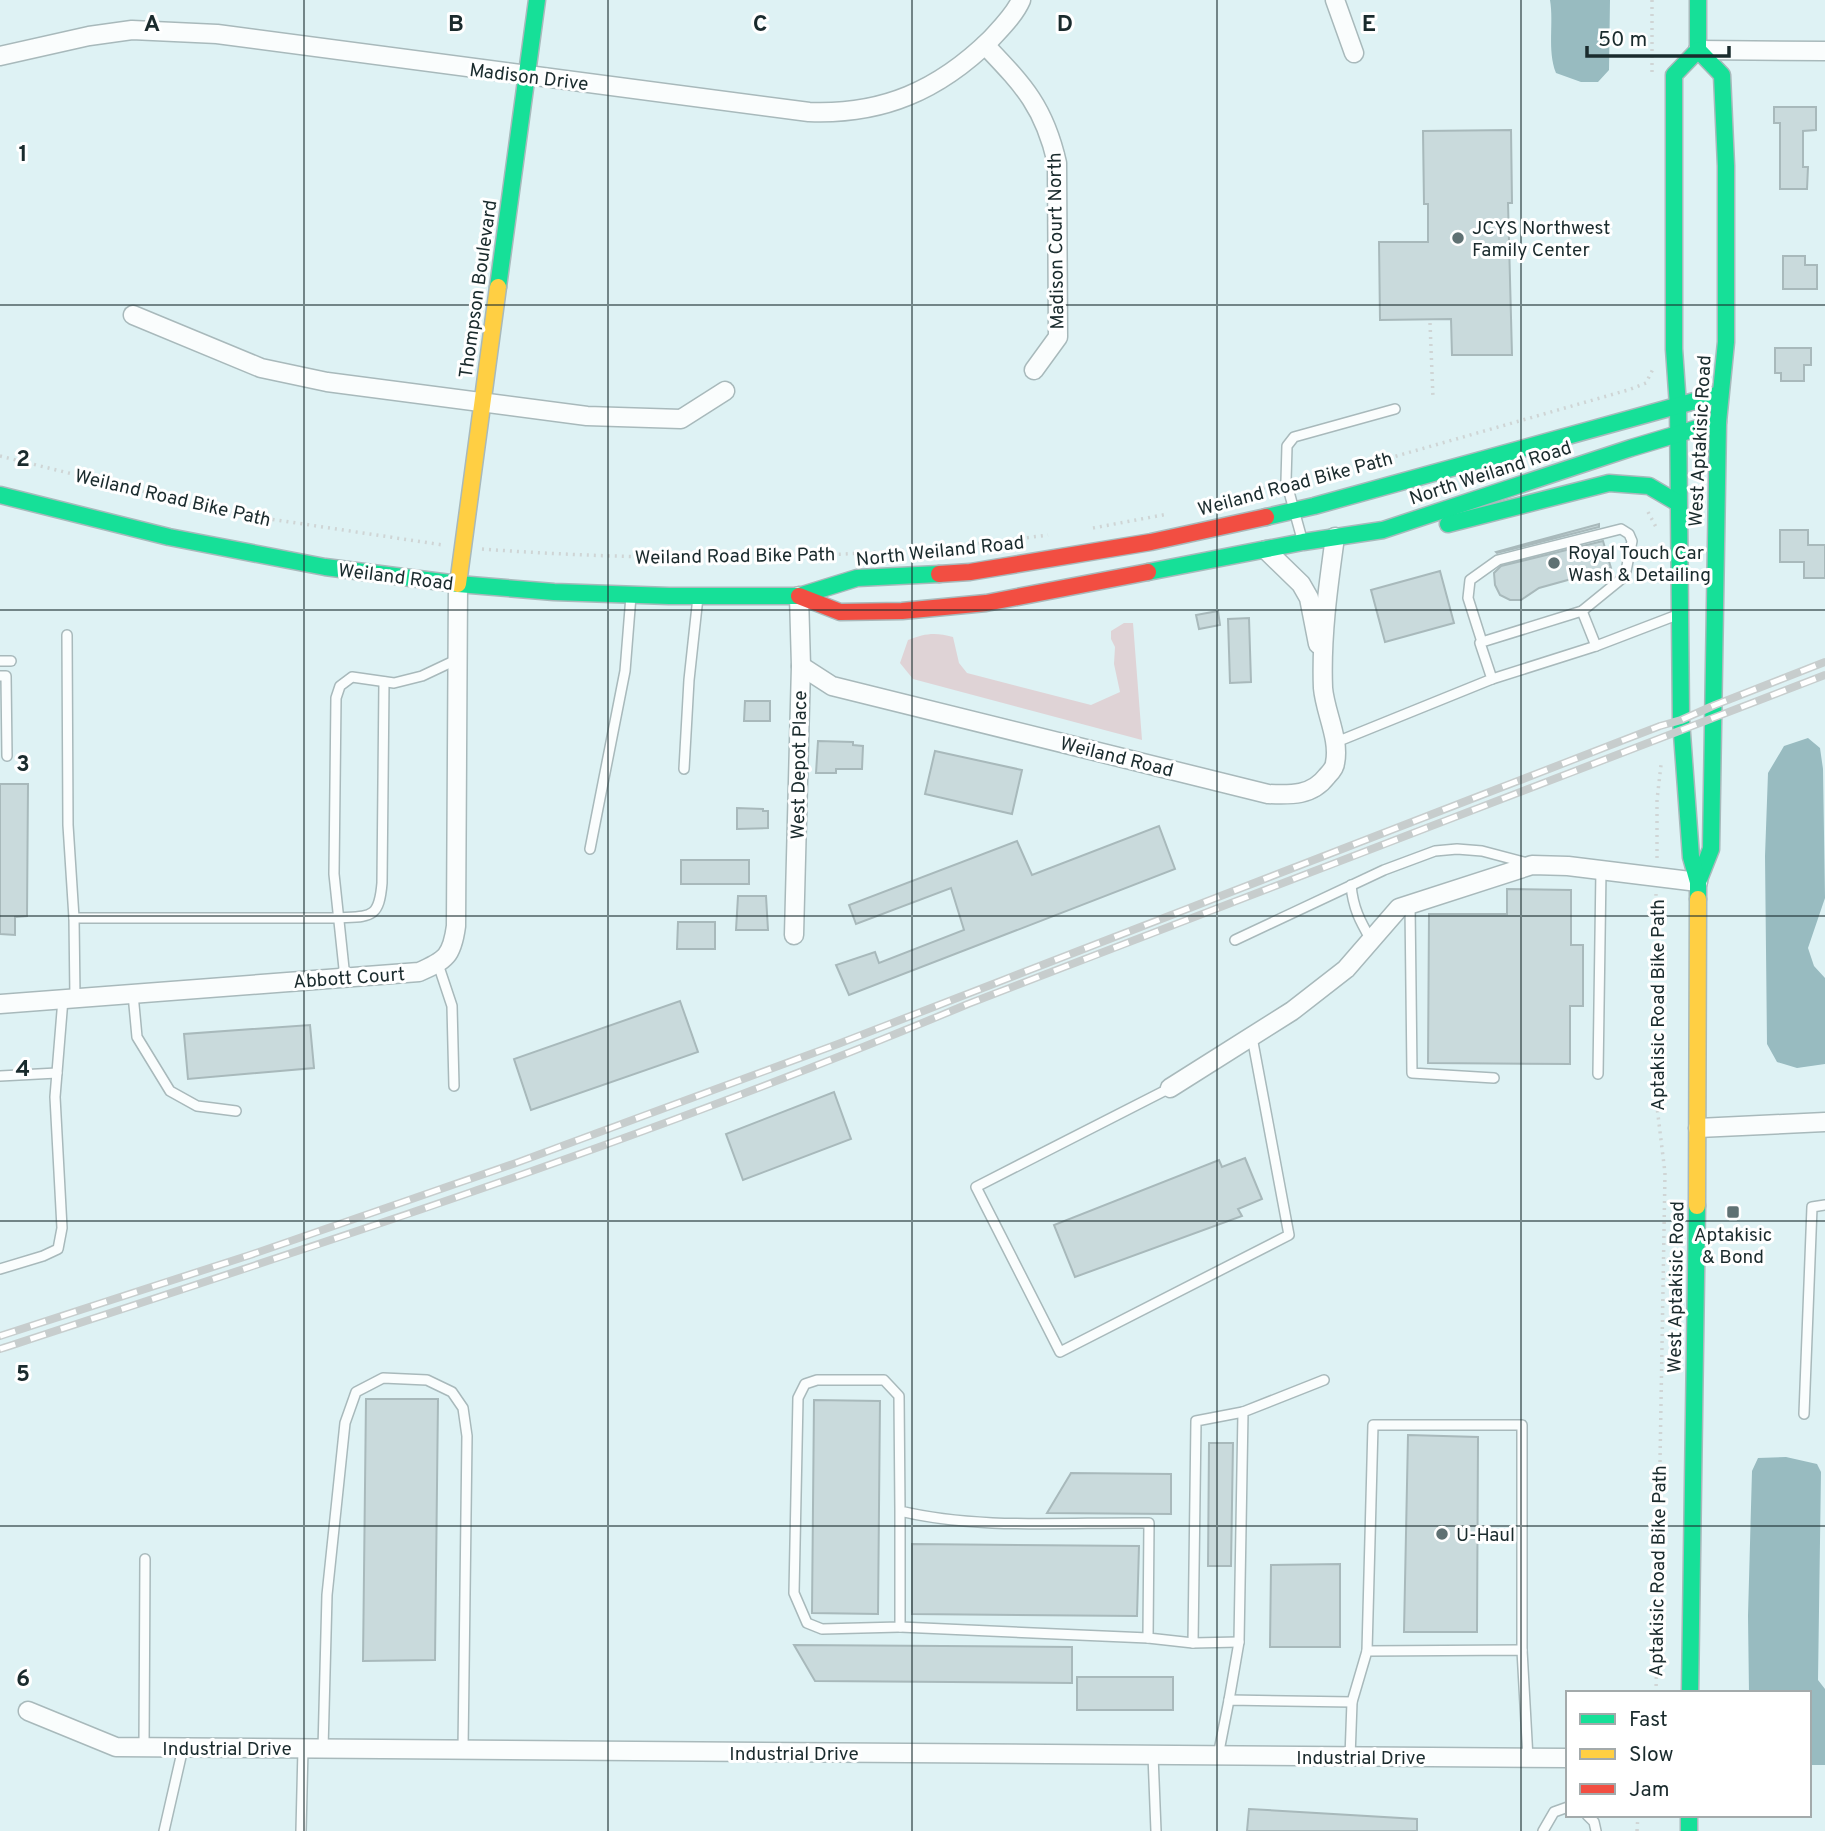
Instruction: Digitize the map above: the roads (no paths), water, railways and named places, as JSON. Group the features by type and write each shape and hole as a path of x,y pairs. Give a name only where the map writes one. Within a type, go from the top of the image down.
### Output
{"main road":[{"name":"Thompson Boulevard","path":"458,584 537,0"},
{"path":"1698,0 1698,50"},
{"name":"West Aptakisic Road","path":"1690,1691 1698,1128 1698,882 1690,857 1682,730 1678,405 1674,349 1674,75 1698,50 1722,75 1726,166 1726,342 1718,422 1711,849 1698,882"},
{"name":"North Weiland Road","path":"799,596 857,578 970,572 1151,542 1295,510 1720,394"},
{"name":"North Weiland Road","path":"799,596 840,612 902,611 986,603 1303,542 1382,530 1718,422"},
{"path":"1335,537 1376,543 1609,483 1649,486 1678,503"},
{"name":"Weiland Road","path":"0,495 169,537 312,565 458,584 554,592 799,596"}],"street":[{"name":"Madison Drive","path":"0,56 89,36 132,30 217,34 810,112 839,113 901,99 938,82 966,63 1000,29 1021,0"},
{"path":"1335,0 1354,53"},
{"name":"Madison Court North","path":"985,44 1023,84 1040,111 1051,136 1057,163 1059,337 1034,370"},
{"path":"1698,50 1825,51"},
{"path":"133,314 261,368 327,382 587,416 681,419 725,391"},
{"name":"Weiland Road","path":"1322,670 1335,537"},
{"name":"Weiland Road","path":"801,666 832,686 1268,794 1293,795 1314,789 1326,779 1335,764 1334,743 1309,598 1301,584 1266,550"},
{"path":"438,964 453,946 456,926 458,584"},
{"name":"West Depot Place","path":"794,935 801,666 799,596"},
{"path":"1170,1088 1292,1011 1346,969 1399,908 1532,865 1698,882"},
{"name":"Abbott Court","path":"0,1004 419,972 438,964"},
{"path":"1698,1128 1825,1122"},
{"name":"Industrial Drive","path":"28,1711 116,1747 1566,1758"}],"lane":[{"path":"1303,542 1286,481 1287,446 1294,437 1395,409"},
{"path":"1482,642 1468,598 1470,580 1498,560 1621,529 1629,534 1632,541 1625,576 1582,611 1479,643 1492,679"},
{"path":"590,849 625,671 631,594"},
{"path":"684,769 689,680 698,596"},
{"path":"1582,611 1596,646"},
{"path":"1334,743 1492,679 1596,646 1679,614"},
{"path":"0,1269 58,1249 62,1228 55,1097 69,999 74,918 68,825 66,635"},
{"path":"345,978 334,874 336,698 340,686 352,677 394,683 422,676 457,659"},
{"path":"0,661 11,661"},
{"path":"0,676 6,676 7,756"},
{"path":"74,918 338,918 364,916 374,912 380,903 384,682"},
{"path":"1235,940 1384,870 1435,851 1482,851 1532,865"},
{"path":"1598,1074 1601,870"},
{"path":"1351,886 1352,903 1357,917 1371,940"},
{"path":"1410,905 1412,1073 1494,1077"},
{"path":"438,964 452,1006 454,1086"},
{"path":"133,994 137,1037 170,1091 197,1106 236,1111"},
{"path":"1170,1088 976,1187 1060,1352 1289,1235 1252,1037"},
{"path":"0,1076 57,1073"},
{"path":"1804,1414 1812,1207 1825,1205"},
{"path":"323,1749 327,1595 345,1423 356,1392 383,1378 427,1380 452,1392 463,1408 467,1436 463,1750"},
{"path":"900,1627 898,1396 894,1388 884,1380 817,1380 805,1384 798,1398 794,1593 807,1623 822,1629 900,1627 1148,1638 1194,1643 1239,1642"},
{"path":"1194,1643 1196,1421 1242,1412 1324,1380"},
{"path":"1219,1756 1239,1642 1242,1412"},
{"path":"1350,1757 1353,1702 1367,1651 1373,1425 1522,1425 1522,1650 1528,1759"},
{"path":"900,1511 936,1520 1149,1523 1148,1638"},
{"path":"144,1747 145,1559"},
{"path":"1367,1651 1522,1650"},
{"path":"1229,1700 1353,1702"},
{"path":"164,1831 183,1748"},
{"path":"301,1831 303,1749"},
{"path":"1153,1755 1156,1831"},
{"path":"1543,1831 1554,1812 1566,1808"}],"water":[{"path":"1550,0 1610,0 1609,70 1598,82 1581,82 1556,73 1552,55"},
{"path":"1808,738 1820,748 1823,769 1825,898 1808,948 1814,966 1825,978 1825,1064 1797,1068 1777,1062 1767,1044 1765,856 1768,773 1784,746"},
{"path":"1786,1457 1817,1464 1821,1472 1818,1680 1825,1689 1825,1765 1811,1765 1811,1691 1749,1691 1752,1471 1758,1458"}],"railway":[{"path":"0,1336 250,1255 516,1163 838,1044 1681,720 1825,662"},
{"path":"0,1349 609,1144 1825,675"}],"place":[{"name":"JCYS Northwest Family Center","path":"1458,238"},
{"name":"Royal Touch Car Wash & Detailing","path":"1554,563"},
{"name":"Aptakisic & Bond","path":"1733,1212"},
{"name":"U-Haul","path":"1442,1534"}]}
